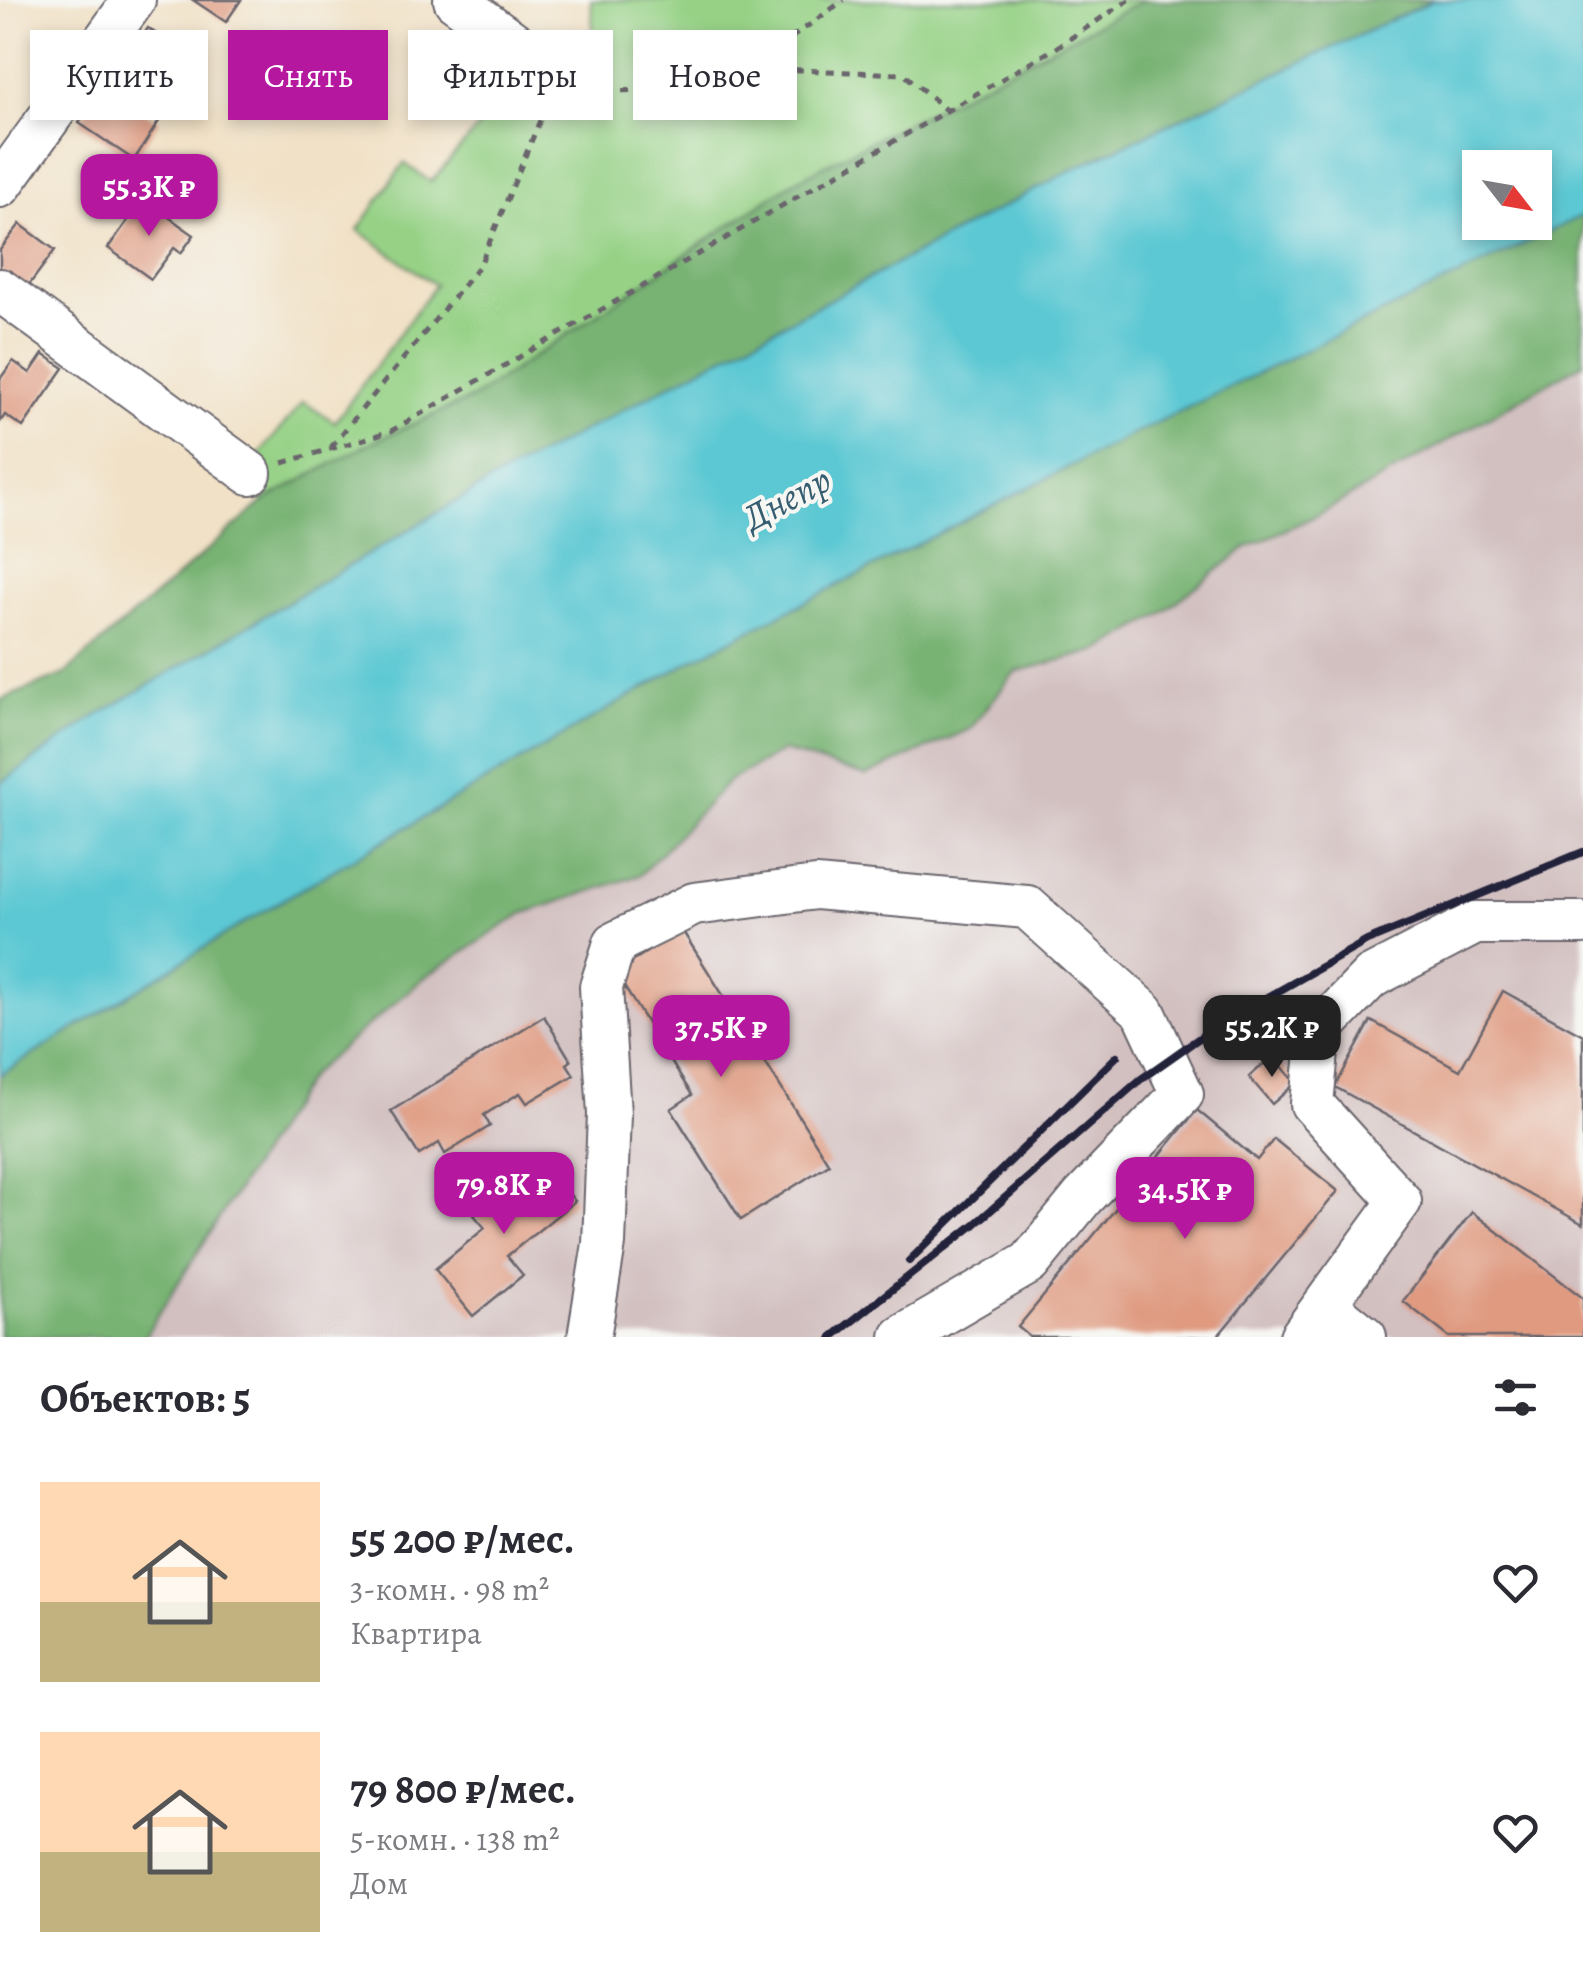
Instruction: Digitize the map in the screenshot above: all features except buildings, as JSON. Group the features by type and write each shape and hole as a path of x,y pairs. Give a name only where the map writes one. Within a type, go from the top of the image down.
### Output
{"street":[{"path":"0,186 134,0"},
{"path":"455,0 496,30"},
{"path":"0,290 250,473"},
{"path":"589,1337 604,1244 608,1114 601,987 615,943 694,904 816,888 1026,907 1144,1012 1182,1094 1083,1196 1029,1262 902,1337"},
{"path":"1366,1337 1314,1321 1400,1201 1312,1104 1319,1030 1371,976 1475,922 1583,923"}],"path":[{"path":"797,34 844,0"},
{"path":"250,473 391,431 1054,49 1129,0"},
{"path":"797,70 904,74 947,111"},
{"path":"329,449 480,265 540,120"}],"shaded area":[{"path":"1583,363 1583,1337 144,1337 310,1075 425,977 523,914 640,875 730,780 783,751 866,776 970,729 1015,672 1100,650 1161,614 1247,547 1320,514"}],"green space":[{"path":"591,0 1144,0 795,181 473,398 372,442 264,501 247,485 252,463 303,402 335,422 435,285 358,230 404,163 431,182 484,120 613,120 613,30 593,30"},
{"path":"1144,0 1434,0 1081,165 498,477 93,718 0,784 0,700 65,674 264,501 372,442 473,398 795,181"},
{"path":"1583,215 1583,363 1320,514 1247,547 1161,614 1100,650 1015,672 970,729 866,776 783,751 730,780 640,875 522,914 425,977 310,1075 144,1337 0,1337 0,1075 247,921 690,661 1121,440 1532,240 1552,240 1552,230"}],"water":[{"name":"Днепр","path":"1434,0 1583,0 1583,215 1552,230 1552,150 1462,150 1462,240 1532,240 1121,440 690,661 247,921 0,1075 0,784 93,718 498,477 1081,165"}],"railway":[{"path":"832,1337 975,1224 1141,1079 1215,1027 1367,941 1583,852"},
{"path":"909,1261 1117,1056"}]}
